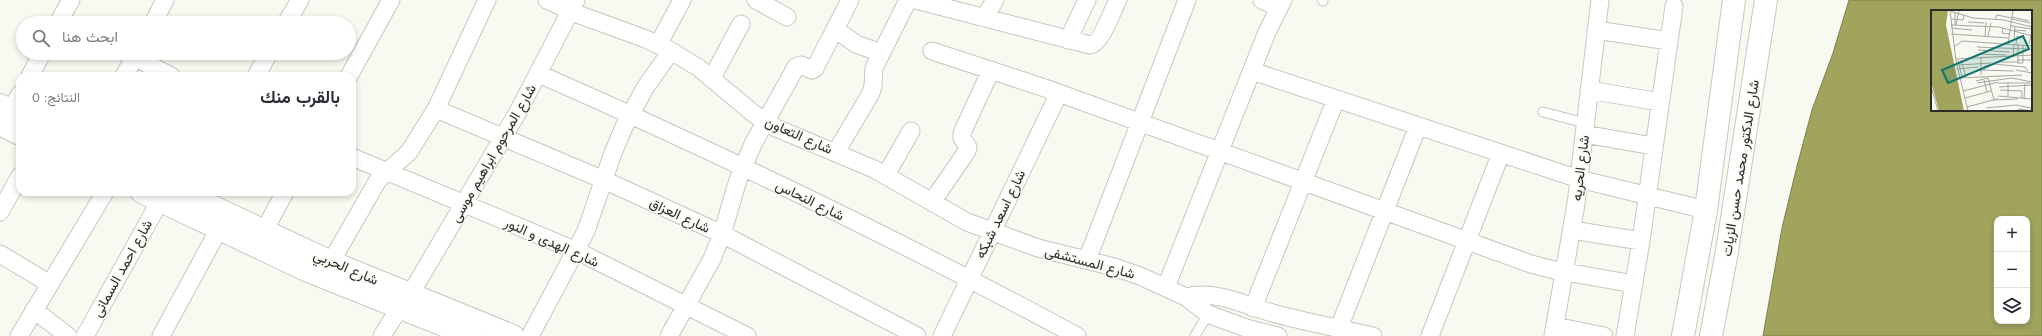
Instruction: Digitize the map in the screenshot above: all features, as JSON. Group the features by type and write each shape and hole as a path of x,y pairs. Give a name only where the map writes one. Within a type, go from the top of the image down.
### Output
{"street":[{"path":"64,16 71,0"},
{"path":"157,16 165,0"},
{"path":"290,16 300,0"},
{"path":"351,72 391,0"},
{"path":"331,262 372,189 386,172 409,152 436,109 487,0"},
{"name":"شارع التعاون","path":"547,0 574,6 665,48 712,78 765,122 788,134 836,152 886,175 967,222 992,232"},
{"path":"530,336 576,251 594,211 613,153 630,114 653,75 665,48 682,0"},
{"path":"756,0 787,17"},
{"path":"669,336 706,271 722,234 743,167 765,122 796,67 801,65 809,69 814,69 850,0"},
{"path":"836,152 871,93 874,68 908,0"},
{"path":"916,0 951,5 984,18 1090,45 1097,42 1118,0"},
{"path":"984,18 994,0"},
{"path":"1068,40 1087,0"},
{"path":"1087,260 1187,0"},
{"path":"1166,287 1252,71 1281,4 1262,0"},
{"name":"شارع الحريه","path":"1554,331 1572,230 1600,0"},
{"name":"شارع الدكتور محمد حسن الزيات","path":"1683,336 1706,210 1734,0"},
{"name":"شارع الدكتور محمد حسن الزيات","path":"1712,336 1766,0"},
{"name":"شارع المرحوم ابراهيم موسى","path":"382,336 464,204 503,137 574,6"},
{"path":"1625,336 1641,241 1653,146 1674,6"},
{"path":"712,78 742,24"},
{"path":"835,29 856,44 881,53"},
{"path":"1596,30 1669,41"},
{"path":"932,51 1059,93 1537,266 1634,284"},
{"path":"32,72 38,60"},
{"path":"125,72 130,60"},
{"path":"143,60 164,72"},
{"path":"258,72 265,60"},
{"path":"932,202 967,151 968,147 962,138 962,133 991,70"},
{"path":"1252,71 1579,179 1647,197 1706,210"},
{"name":"شارع النحاس","path":"538,74 630,114 743,167 969,278 1077,336"},
{"path":"1589,90 1660,102"},
{"name":"شارع اسعد شبكه","path":"942,336 1059,93"},
{"path":"1253,308 1336,99"},
{"path":"10,109 16,124"},
{"name":"شارع العزاق","path":"436,109 604,180 722,234 917,336"},
{"path":"1339,328 1418,126"},
{"path":"1584,129 1653,146"},
{"path":"886,175 911,131"},
{"path":"1430,336 1501,153"},
{"name":"شارع الهدى و النور","path":"356,159 576,251 686,304 747,336"},
{"path":"0,212 16,183"},
{"path":"19,336 103,196"},
{"name":"شارع الحربي","path":"151,196 219,229 287,252 405,300 514,336"},
{"name":"شارع احمد السمانى","path":"85,336 151,196"},
{"name":"شارع الحربي","path":"193,196 264,231 287,252 331,262 471,336"},
{"path":"264,231 283,196"},
{"path":"161,336 219,229"},
{"path":"1572,230 1641,241"},
{"name":"شارع المستشفى","path":"992,232 1038,248 1114,267 1166,287 1186,297 1208,314 1246,328 1278,336"},
{"path":"2,261 50,284"},
{"path":"1186,297 1200,294 1214,295 1253,308 1373,336"},
{"path":"34,310 68,336"},
{"path":"1554,331 1604,336"}],"lane":[{"path":"1543,112 1584,129"},
{"path":"1195,336 1208,314"}],"shaded area":[{"path":"1849,0 2042,0 2042,336 1763,336 1782,228 1812,110 1833,53"}]}
